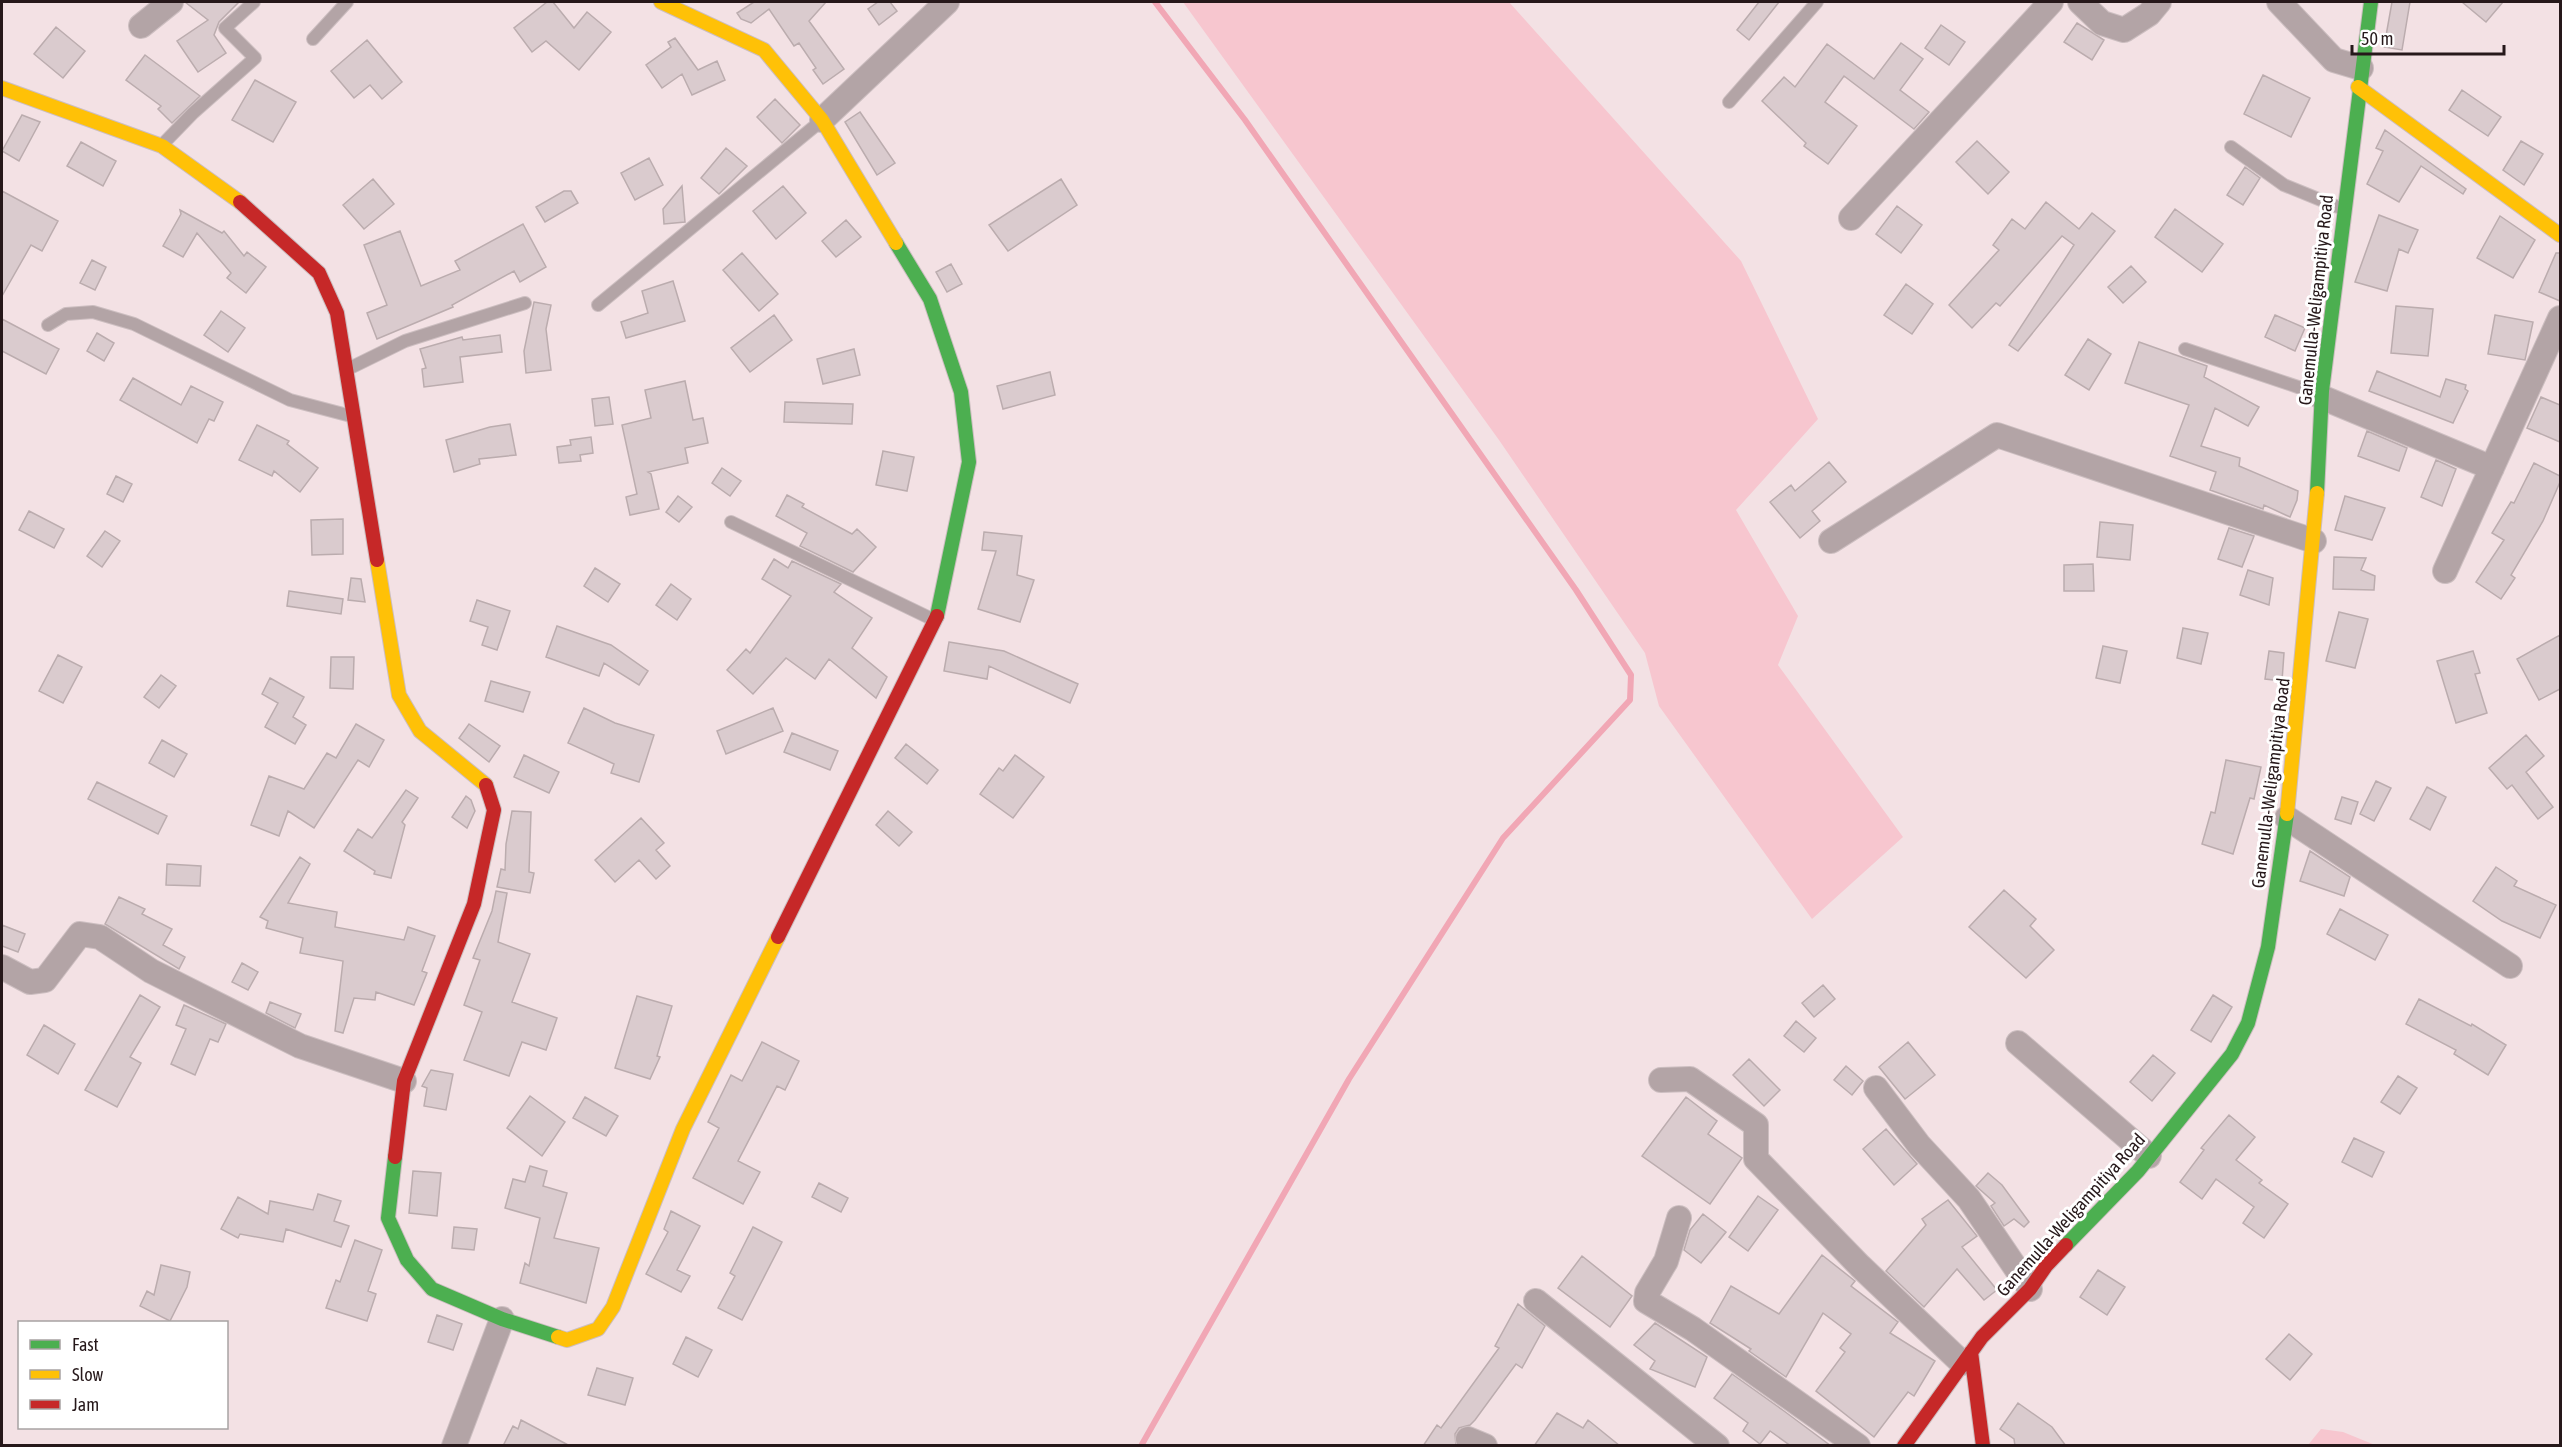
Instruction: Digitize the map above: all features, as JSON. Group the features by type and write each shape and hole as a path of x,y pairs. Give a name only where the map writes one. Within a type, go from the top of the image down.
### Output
{"street":[{"path":"141,26 171,2"},
{"path":"2,88 162,146 225,189 319,273 337,313 399,695 420,731 486,784 494,810 474,904 404,1081 388,1218 407,1260 432,1289 502,1319 567,1340 598,1329 613,1307 683,1129 936,620 969,462 961,392 930,299 822,120 764,50 661,2"},
{"path":"822,120 946,2"},
{"path":"1851,218 2051,2"},
{"path":"2080,2 2102,23 2124,30 2149,14 2159,2"},
{"path":"2279,2 2334,60 2560,235"},
{"name":"Ganemulla-Weligampitiya Road","path":"1904,1446 1982,1337 2030,1289 2046,1266 2149,1156 2232,1054 2248,1023 2268,946 2287,818 2314,541 2322,394 2371,2"},
{"path":"2445,571 2560,318"},
{"path":"2322,394 2492,468"},
{"path":"1831,541 1997,435 2314,541"},
{"path":"2287,818 2511,966"},
{"path":"2,967 30,982 45,980 80,934 100,937 151,972 300,1046 404,1081"},
{"path":"2018,1043 2149,1156"},
{"path":"1661,1080 1690,1079 1756,1125 1756,1160 1860,1266 1967,1358 1983,1446"},
{"path":"1876,1088 1919,1145 1969,1199 2030,1289"},
{"path":"1679,1218 1666,1261 1647,1293 1646,1301 1693,1329 1858,1446"},
{"path":"1536,1301 1717,1446"},
{"path":"454,1446 502,1319"}],"lane":[{"path":"162,146 193,113 255,58 225,27 254,2"},
{"path":"313,39 347,2"},
{"path":"1729,102 1817,2"},
{"path":"598,305 822,120"},
{"path":"2231,147 2284,185 2344,209"},
{"path":"347,370 405,341 525,303"},
{"path":"48,326 66,314 93,312 134,324 290,400 355,417"},
{"path":"2185,349 2322,394"},
{"path":"731,522 936,620"}],"shaded area":[{"path":"1183,2 1509,2 1741,261 1818,419 1736,510 1798,616 1778,665 1903,837 1812,919 1659,706 1645,653 1499,440"},
{"path":"2321,1429 2343,1432 2375,1445 2308,1445"}],"building":[{"path":"185,2 239,2 219,22 214,35 226,53 198,72 177,41 208,20"},
{"path":"547,2 553,2 574,28 587,12 611,32 579,70 546,41 532,52 514,28"},
{"path":"754,2 826,2 809,21 844,69 823,84 813,70 816,68 799,43 794,46 769,9 751,23 741,19 737,13"},
{"path":"878,2 890,2 897,11 879,25 868,9"},
{"path":"1759,2 1779,2 1749,40 1737,30"},
{"path":"2392,2 2410,2 2402,50 2384,47"},
{"path":"2462,2 2503,2 2486,22"},
{"path":"2077,23 2104,40 2092,60 2064,42"},
{"path":"1941,25 1965,42 1949,65 1925,48"},
{"path":"56,27 85,51 63,78 34,54"},
{"path":"675,38 698,70 717,61 725,80 692,95 682,74 662,88 646,65 671,47 668,42"},
{"path":"367,40 402,82 382,99 370,85 354,98 331,71"},
{"path":"1901,43 1923,59 1900,90 1929,112 1914,129 1844,76 1825,102 1857,126 1828,164 1804,146 1806,143 1762,101 1784,77 1795,87 1827,44 1874,79"},
{"path":"145,55 200,96 172,123 158,109 161,106 126,80"},
{"path":"2263,75 2310,98 2291,137 2244,114"},
{"path":"255,80 296,102 273,142 232,120"},
{"path":"2462,90 2501,117 2488,136 2449,110"},
{"path":"775,99 800,125 782,143 757,117"},
{"path":"860,112 895,163 877,175 845,122"},
{"path":"22,115 40,122 19,161 2,151"},
{"path":"2385,130 2466,189 2463,194 2421,166 2399,202 2367,184 2383,151 2376,148"},
{"path":"1977,141 2009,172 1988,194 1956,162"},
{"path":"2521,141 2543,154 2524,185 2503,170"},
{"path":"81,142 116,161 103,186 67,166"},
{"path":"726,148 747,166 719,194 701,178"},
{"path":"649,158 663,185 635,200 621,173"},
{"path":"2245,167 2260,178 2243,205 2227,195"},
{"path":"373,179 394,204 364,229 343,205"},
{"path":"1061,179 1077,205 1008,251 989,225"},
{"path":"682,186 685,222 664,224 663,209"},
{"path":"783,186 806,213 776,239 753,211"},
{"path":"2,191 58,221 42,251 31,245 2,296"},
{"path":"564,191 571,191 578,203 545,222 536,207"},
{"path":"2046,202 2079,229 2092,213 2115,231 2018,351 2009,345 2074,245 2062,236 2000,306 1996,303 1972,328 1949,305 1999,250 1993,245 2012,219 2025,229"},
{"path":"1897,206 1922,225 1901,253 1876,234"},
{"path":"2175,209 2223,244 2202,272 2155,237"},
{"path":"180,210 222,233 224,231 244,256 247,252 266,267 246,293 227,278 231,273 197,233 183,257 163,246 181,214"},
{"path":"2379,215 2418,230 2408,253 2399,249 2387,291 2355,282"},
{"path":"2500,216 2535,240 2513,278 2477,258"},
{"path":"846,220 861,237 836,257 822,241"},
{"path":"523,224 546,267 520,282 514,271 452,305 453,307 377,339 367,313 387,305 364,245 400,231 421,286 460,270 455,261"},
{"path":"742,253 778,294 759,311 723,270"},
{"path":"2556,253 2560,253 2560,301 2539,292"},
{"path":"92,260 106,267 95,290 80,283"},
{"path":"951,264 962,284 947,292 936,272"},
{"path":"2131,266 2146,282 2123,303 2108,287"},
{"path":"673,281 685,321 626,338 621,322 648,313 642,291"},
{"path":"1906,284 1933,304 1912,334 1884,315"},
{"path":"534,302 551,305 546,329 551,370 526,373 524,351"},
{"path":"2396,306 2433,309 2428,356 2391,353"},
{"path":"221,311 245,328 228,352 204,335"},
{"path":"774,315 792,340 750,372 731,348"},
{"path":"2275,315 2305,328 2295,351 2265,337"},
{"path":"2495,315 2533,322 2525,360 2488,354"},
{"path":"2,319 59,349 46,374 2,351"},
{"path":"97,333 114,343 104,361 87,351"},
{"path":"500,335 502,352 460,357 463,382 424,387 422,369 426,368 420,349 462,337 463,340"},
{"path":"2088,339 2111,354 2089,390 2065,375"},
{"path":"2139,342 2207,366 2204,377 2259,407 2248,426 2215,408 2201,446 2240,458 2239,466 2298,491 2290,517 2264,505 2263,509 2210,490 2216,472 2170,456 2189,405 2125,383"},
{"path":"854,349 860,375 823,384 817,359"},
{"path":"2377,371 2440,397 2446,379 2466,385 2465,389 2468,391 2453,423 2369,391"},
{"path":"1050,372 1055,395 1003,409 997,386"},
{"path":"133,378 181,405 191,386 223,402 214,421 209,419 197,443 120,400"},
{"path":"685,381 693,420 703,418 708,443 685,448 688,463 648,472 651,474 659,509 630,515 626,497 637,494 622,425 651,418 645,390"},
{"path":"609,397 613,424 595,426 592,399"},
{"path":"2541,397 2560,405 2560,442 2527,428"},
{"path":"785,402 853,404 852,424 784,422"},
{"path":"510,424 516,455 479,459 480,464 454,472 446,440 490,427"},
{"path":"257,425 289,441 287,444 318,468 300,492 274,471 272,476 239,460"},
{"path":"2367,431 2407,448 2399,471 2358,456"},
{"path":"591,437 593,453 580,455 581,461 559,463 557,447 571,445 570,440"},
{"path":"883,451 914,457 907,491 876,485"},
{"path":"2436,460 2456,469 2442,506 2421,497"},
{"path":"1829,462 1846,482 1812,511 1820,521 1800,538 1770,502 1791,485 1795,491"},
{"path":"2534,463 2560,476 2560,482 2543,521 2511,575 2515,578 2501,599 2476,582 2504,540 2492,533 2511,502 2514,503"},
{"path":"722,468 741,481 730,496 712,483"},
{"path":"116,476 132,484 123,502 107,494"},
{"path":"787,495 804,504 802,507 852,534 857,529 876,547 853,572 800,546 807,533 776,516"},
{"path":"678,496 692,507 679,522 666,512"},
{"path":"2345,496 2385,508 2372,540 2335,530"},
{"path":"29,511 64,529 54,548 19,530"},
{"path":"343,519 343,554 312,555 311,520"},
{"path":"2100,522 2133,525 2130,560 2097,557"},
{"path":"2229,528 2254,536 2242,567 2218,559"},
{"path":"105,531 120,541 102,567 87,556"},
{"path":"984,532 1022,536 1017,575 1034,580 1020,622 978,609 996,551 982,550"},
{"path":"2334,557 2366,558 2361,570 2375,576 2374,590 2333,589"},
{"path":"774,559 788,568 792,561 841,584 834,592 872,618 852,648 887,677 876,698 829,659 815,679 786,658 753,694 727,670 746,649 750,653 791,596 762,579"},
{"path":"2093,564 2094,591 2064,591 2064,565"},
{"path":"595,568 620,584 608,602 584,586"},
{"path":"2248,570 2273,578 2269,605 2240,595"},
{"path":"351,578 361,579 365,602 348,600"},
{"path":"671,584 691,599 677,620 656,605"},
{"path":"289,591 343,599 341,614 287,606"},
{"path":"477,600 510,611 497,650 482,645 488,627 470,621"},
{"path":"2339,612 2368,619 2355,668 2326,661"},
{"path":"557,626 611,645 648,671 639,685 604,663 599,676 546,657"},
{"path":"2183,628 2208,633 2201,664 2177,658"},
{"path":"2560,635 2560,689 2539,700 2517,659"},
{"path":"949,642 1004,651 1078,684 1070,703 989,666 987,679 944,671"},
{"path":"2103,646 2127,651 2120,683 2096,678"},
{"path":"2269,651 2284,653 2282,681 2265,679"},
{"path":"2473,651 2480,673 2475,674 2487,713 2456,723 2437,661"},
{"path":"58,655 82,667 63,703 39,691"},
{"path":"331,657 354,657 353,689 330,688"},
{"path":"161,675 176,686 159,708 144,697"},
{"path":"270,678 304,697 293,717 306,725 295,744 265,727 278,703 262,694"},
{"path":"491,681 530,692 523,712 485,701"},
{"path":"584,708 615,723 654,735 639,782 611,773 614,764 568,743"},
{"path":"773,708 783,731 726,754 717,731"},
{"path":"356,724 384,740 369,767 358,760 314,828 288,811 279,836 251,825 269,776 304,789 327,753 336,758"},
{"path":"469,724 500,746 489,762 459,738"},
{"path":"792,733 838,751 830,770 784,752"},
{"path":"2526,735 2544,756 2526,772 2553,807 2538,819 2512,785 2507,789 2489,768"},
{"path":"162,740 187,754 174,777 149,763"},
{"path":"906,744 938,770 927,784 895,758"},
{"path":"524,755 559,772 549,793 514,777"},
{"path":"1015,755 1044,777 1013,818 980,794 999,768 1003,771"},
{"path":"2226,760 2261,767 2254,799 2250,798 2233,854 2202,844 2211,812 2215,813"},
{"path":"2376,781 2391,788 2374,821 2360,814"},
{"path":"97,782 167,816 158,834 88,799"},
{"path":"2427,787 2446,797 2430,830 2410,819"},
{"path":"406,790 418,798 402,822 405,825 391,878 374,874 375,871 344,851 358,829 372,838"},
{"path":"466,796 471,800 475,811 467,828 452,817"},
{"path":"2342,797 2358,802 2351,824 2335,819"},
{"path":"512,811 531,812 529,872 534,873 530,893 497,887 501,869 505,870 506,844"},
{"path":"888,811 912,832 899,846 876,825"},
{"path":"641,818 664,843 656,850 670,866 656,879 639,860 615,882 595,860"},
{"path":"2310,851 2350,877 2344,896 2300,881"},
{"path":"300,857 310,864 288,903 337,912 335,927 404,940 408,927 435,936 422,971 427,973 414,1005 376,992 375,1000 354,998 343,1033 335,1031 343,961 300,953 303,938 266,928 268,921 260,917"},
{"path":"167,864 201,866 200,886 166,885"},
{"path":"2496,867 2517,881 2514,886 2556,905 2540,938 2502,921 2473,901"},
{"path":"2004,890 2036,919 2030,926 2054,950 2026,978 1969,927"},
{"path":"496,891 507,893 498,942 530,954 512,1002 557,1018 546,1050 522,1042 509,1076 464,1060 482,1012 464,1005 480,960 473,958 492,911"},
{"path":"119,897 145,909 142,914 172,929 163,945 185,957 179,969 105,924"},
{"path":"2340,909 2388,935 2375,960 2327,934"},
{"path":"2,925 25,934 18,952 2,946"},
{"path":"242,963 258,972 248,990 232,982"},
{"path":"1823,985 1835,999 1814,1017 1802,1003"},
{"path":"140,995 160,1007 130,1057 141,1063 117,1107 85,1090"},
{"path":"2213,995 2232,1007 2211,1042 2191,1030"},
{"path":"637,996 672,1006 657,1056 660,1057 650,1079 615,1068"},
{"path":"2419,999 2471,1026 2472,1024 2506,1045 2488,1075 2454,1054 2456,1050 2406,1024"},
{"path":"270,1002 301,1014 295,1028 266,1013"},
{"path":"184,1005 226,1024 218,1042 210,1039 195,1075 171,1064 186,1029 176,1025"},
{"path":"1796,1021 1816,1038 1804,1052 1784,1036"},
{"path":"44,1025 75,1044 58,1074 27,1055"},
{"path":"762,1042 799,1061 785,1090 777,1086 738,1161 760,1172 743,1204 693,1178 719,1128 708,1122 731,1075 742,1081"},
{"path":"1908,1042 1935,1075 1905,1099 1879,1067"},
{"path":"2153,1055 2175,1073 2152,1101 2130,1082"},
{"path":"1749,1059 1780,1090 1764,1106 1733,1075"},
{"path":"1846,1066 1863,1081 1852,1095 1834,1080"},
{"path":"431,1070 453,1074 446,1110 424,1106 427,1088 422,1086"},
{"path":"2398,1076 2417,1088 2400,1114 2381,1102"},
{"path":"530,1096 565,1122 542,1156 507,1128"},
{"path":"585,1097 618,1116 606,1136 573,1118"},
{"path":"1686,1097 1717,1121 1708,1134 1742,1158 1710,1204 1642,1156"},
{"path":"2229,1115 2255,1137 2236,1160 2262,1180 2259,1183 2288,1204 2264,1238 2243,1223 2254,1207 2216,1179 2202,1199 2180,1182 2204,1150 2201,1148"},
{"path":"1886,1129 1917,1164 1894,1185 1863,1149"},
{"path":"2354,1138 2384,1152 2372,1177 2342,1162"},
{"path":"530,1166 547,1171 543,1186 567,1193 554,1238 599,1248 586,1303 520,1283 525,1263 529,1266 540,1218 505,1208 513,1179 525,1182"},
{"path":"413,1171 441,1173 437,1216 409,1213"},
{"path":"1988,1173 2002,1185 2029,1222 2024,1227 2014,1219 2004,1226 1991,1206 1995,1203 1976,1186"},
{"path":"819,1183 848,1198 841,1212 812,1197"},
{"path":"318,1194 341,1201 334,1221 349,1226 341,1247 286,1229 283,1242 240,1234 238,1238 221,1229 238,1197 268,1214 270,1201 313,1210"},
{"path":"1758,1196 1778,1210 1748,1251 1729,1237"},
{"path":"1948,1200 1977,1236 1962,1247 1997,1290 1984,1300 1957,1269 1924,1307 1886,1271 1926,1225 1922,1219"},
{"path":"671,1211 700,1226 677,1270 690,1276 681,1292 646,1274 668,1232 664,1229"},
{"path":"1703,1214 1726,1232 1701,1263 1684,1250 1690,1230"},
{"path":"454,1227 477,1229 474,1250 452,1248"},
{"path":"753,1227 782,1242 742,1320 718,1308 735,1276 730,1273"},
{"path":"355,1240 382,1250 368,1291 376,1294 367,1321 326,1308 336,1280 340,1282"},
{"path":"1822,1255 1855,1281 1851,1286 1898,1322 1890,1333 1935,1361 1914,1396 1908,1392 1874,1437 1816,1391 1845,1352 1840,1348 1851,1334 1823,1313 1786,1377 1749,1351 1751,1349 1710,1323 1731,1286 1779,1314"},
{"path":"1582,1256 1632,1296 1610,1327 1558,1288"},
{"path":"161,1265 190,1272 187,1287 170,1321 140,1306 147,1291 154,1295"},
{"path":"2098,1270 2125,1287 2107,1315 2080,1297"},
{"path":"1518,1304 1545,1326 1522,1368 1516,1364 1475,1420 1470,1425 1459,1428 1455,1434 1456,1446 1423,1446 1437,1425 1441,1428 1499,1348 1495,1346"},
{"path":"437,1315 462,1324 453,1350 428,1342"},
{"path":"1655,1323 1707,1357 1695,1387 1650,1369 1655,1361 1634,1345"},
{"path":"2289,1334 2312,1354 2290,1380 2266,1359"},
{"path":"686,1337 712,1350 698,1377 673,1364"},
{"path":"597,1368 633,1378 625,1405 588,1395"},
{"path":"1732,1374 1831,1446 1791,1446 1770,1431 1760,1444 1743,1431 1748,1423 1714,1398"},
{"path":"2018,1403 2052,1427 2066,1446 2015,1446 2014,1439 2000,1429"},
{"path":"1557,1413 1583,1428 1588,1420 1620,1446 1534,1446"},
{"path":"521,1420 570,1446 503,1446 513,1426 518,1429"}],"waterway":[{"path":"1141,1446 1349,1079 1503,838 1630,700 1631,675 1576,590 1245,120 1155,2"}],"traffic: fast":[{"path":"2317,493 2322,391 2371,2"},
{"path":"896,243 930,299 961,392 969,462 937,616"},
{"path":"2066,1245 2138,1171 2232,1054 2248,1023 2268,947 2287,814"},
{"path":"395,1157 388,1218 407,1260 432,1289 502,1319 558,1337"}],"traffic: slow":[{"path":"661,2 764,50 822,120 896,243"},
{"path":"2358,87 2560,235"},
{"path":"2,88 162,146 240,202"},
{"path":"2287,814 2317,493"},
{"path":"377,560 399,695 420,731 486,785"},
{"path":"558,1337 567,1340 598,1329 613,1307 683,1129 778,937"}],"traffic: jam":[{"path":"240,202 319,273 337,313 377,560"},
{"path":"778,937 937,616"},
{"path":"395,1157 404,1081 474,904 494,810 486,785"},
{"path":"1904,1446 1982,1337 2030,1289 2046,1266 2066,1245"},
{"path":"1971,1352 1983,1446"}]}
